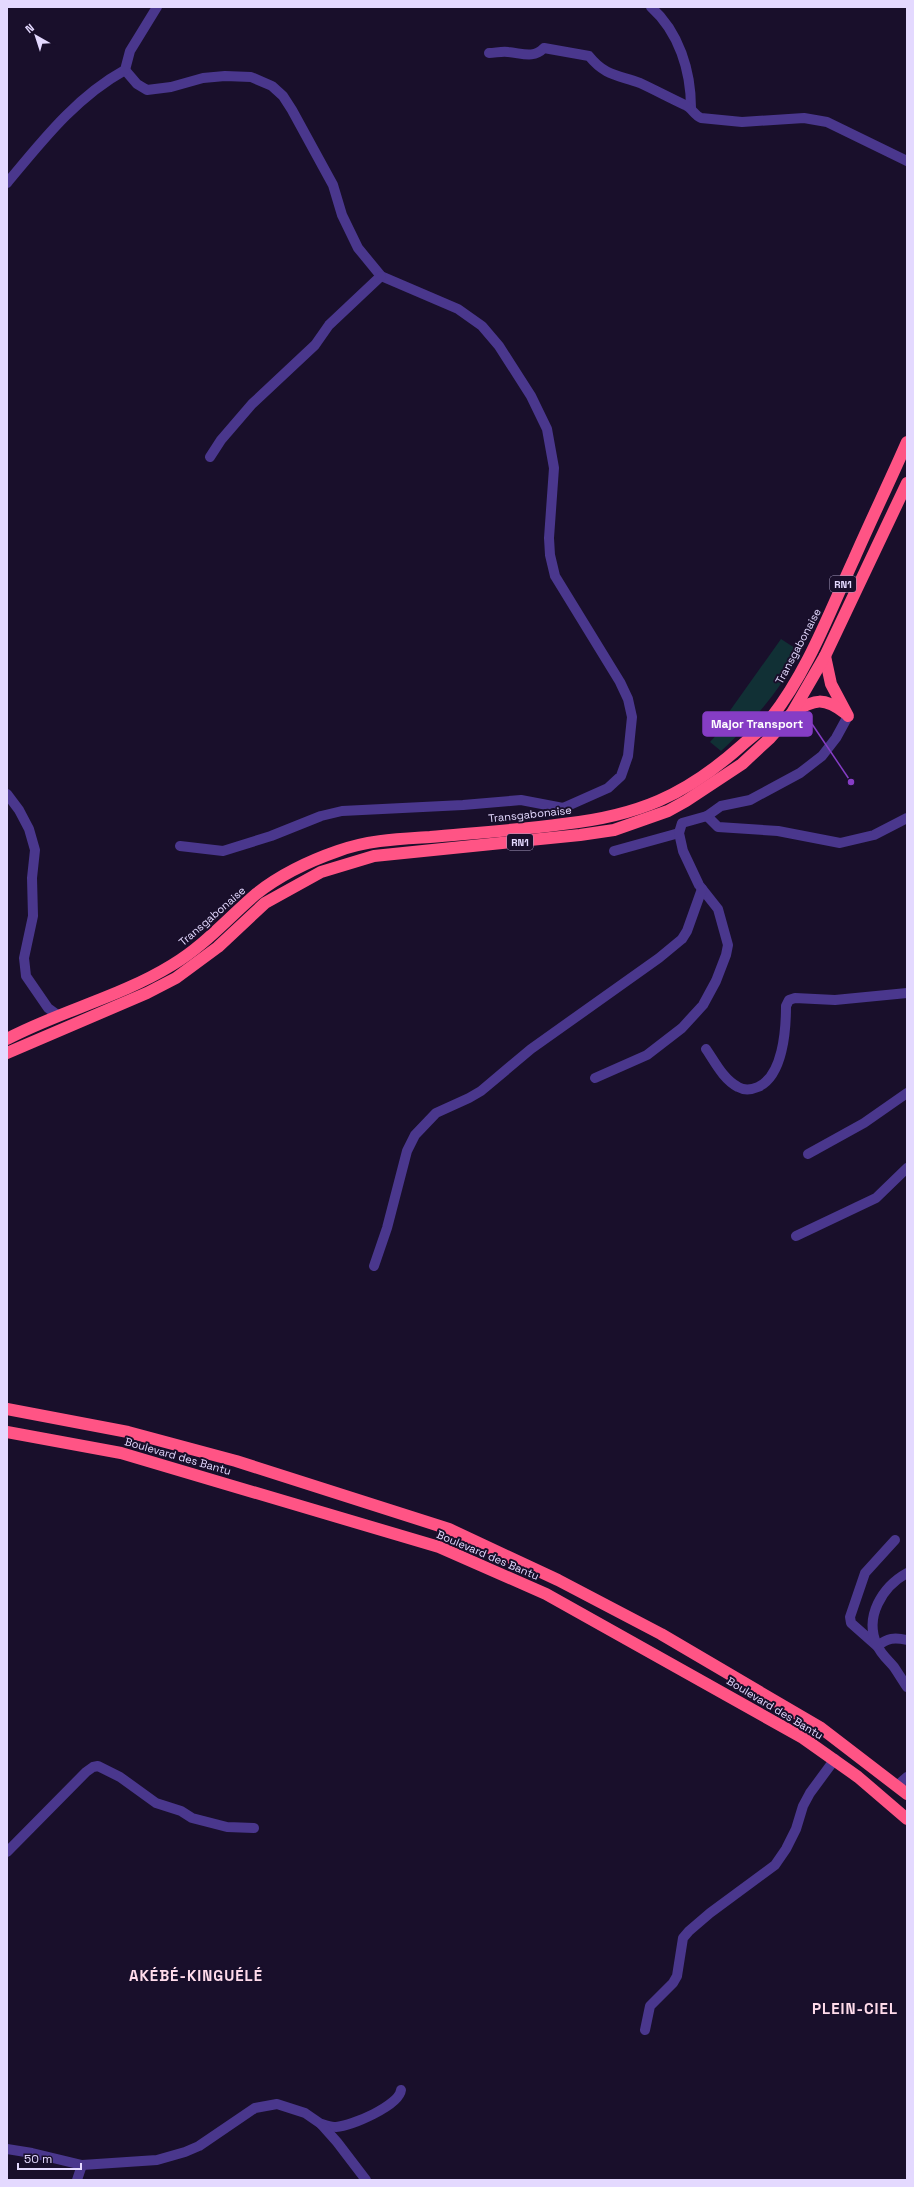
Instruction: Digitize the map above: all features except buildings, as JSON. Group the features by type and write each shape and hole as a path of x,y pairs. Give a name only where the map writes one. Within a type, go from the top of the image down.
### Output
{"highway":[{"name":"Transgabonaise","path":"7,1039 58,1016 137,985 161,972 200,945 258,893 274,881 293,870 340,850 390,840 610,818 656,804 723,762 769,721 790,691 826,624 907,442"},
{"name":"RN1","path":"7,1054 147,994 176,978 218,947 265,903 321,872 374,856 580,835 634,824 668,811 742,764 770,738 792,713 825,656 907,482"},
{"path":"825,656 830,680 848,716"},
{"path":"792,713 805,705 820,701 832,704 848,716"},
{"name":"Boulevard des Bantu","path":"7,1409 128,1432 236,1461 449,1529 558,1580 661,1634 821,1728 904,1785"},
{"name":"Boulevard des Bantu","path":"7,1432 121,1453 439,1547 546,1594 727,1694 803,1738 835,1759 907,1819"}],"street":[{"path":"7,183 69,112 108,79 125,70 130,51 157,7"},
{"path":"651,7 659,14 676,40 689,76 691,108 696,116 711,120 742,122 804,118 827,122 907,162"},
{"path":"489,53 506,52 532,56 544,48 589,56 596,66 610,75 639,83 691,108"},
{"path":"125,70 137,84 147,90 171,87 203,78 225,76 251,78 272,86 283,96 292,110 333,185 342,215 358,248 381,276 407,289 437,299 458,310 482,326 499,346 523,383 547,429 554,468 549,538 550,555 554,576 620,682 628,699 632,718 628,756 621,776 608,788 563,808 521,800 463,805 342,811 321,816 271,836 223,851 180,846"},
{"path":"210,457 221,440 252,404 315,345 329,325 381,276"},
{"path":"595,1078 647,1055 682,1028 703,1005 716,981 728,945 718,909 702,889 688,864 680,833 682,823 707,816 721,806 750,800 800,773 822,756 836,738 848,716"},
{"path":"7,794 19,810 29,829 35,850 32,878 33,916 24,958 26,976 48,1008 58,1016"},
{"path":"562,824 563,808"},
{"path":"707,816 718,826 778,831 840,843 874,835 907,818"},
{"path":"614,851 680,833"},
{"path":"374,1266 387,1228 407,1152 415,1135 427,1120 444,1108 470,1098 481,1091 531,1049 659,958 682,938 687,931 702,889"},
{"path":"706,1049 728,1080 738,1087 746,1090 754,1089 764,1084 772,1076 780,1059 788,1000 795,998 835,1000 907,993"},
{"path":"808,1154 864,1123 907,1093"},
{"path":"796,1236 876,1198 907,1168"},
{"path":"895,1540 865,1573 850,1617 851,1623 877,1646 907,1687"},
{"path":"877,1646 872,1631 876,1608 884,1591 898,1578 907,1573"},
{"path":"877,1646 887,1639 895,1637 907,1640"},
{"path":"645,2030 650,2006 673,1983 677,1976 681,1945 686,1934 710,1913 775,1865 786,1850 796,1829 806,1800 835,1759"},
{"path":"7,1852 86,1772 93,1767 98,1766 120,1778 156,1803 181,1810 192,1818 227,1827 254,1828"},
{"path":"321,2124 336,2127 353,2124 394,2102 401,2090"},
{"path":"7,2149 32,2153 82,2165 157,2160 185,2152 199,2146 246,2113 262,2105 277,2104 293,2108 306,2114 321,2124 338,2142 366,2180"},
{"path":"77,2180 82,2165"}],"green space":[{"path":"781,639 801,652 775,693 745,728 721,751 710,742 728,722 724,719"}],"place":[{"name":"Major Transport","path":"851,782"}],"district":[{"name":"AKÉBÉ-KINGUÉLÉ","path":"196,1976"},
{"name":"PLEIN-CIEL","path":"855,2009"}]}
